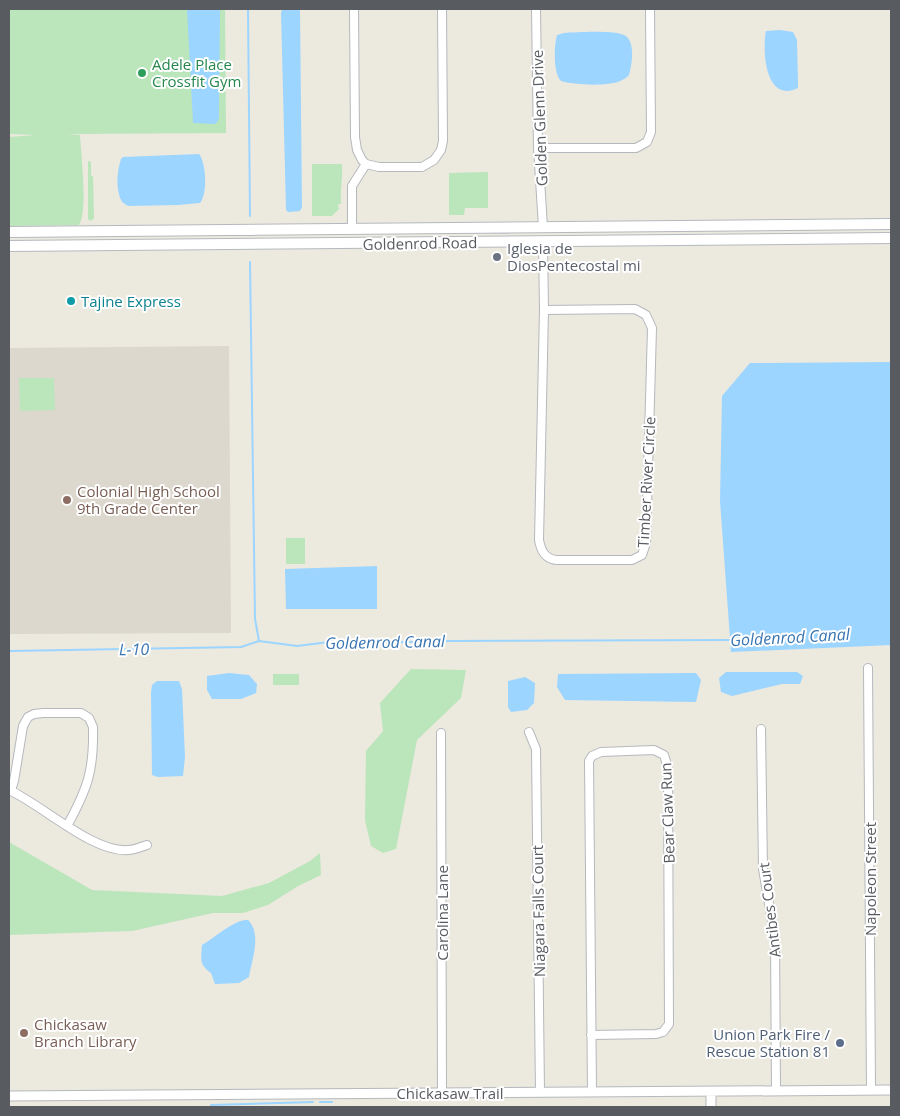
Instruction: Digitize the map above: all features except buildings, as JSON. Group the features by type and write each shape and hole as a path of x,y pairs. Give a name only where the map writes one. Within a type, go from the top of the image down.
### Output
{"main road":[{"name":"Goldenrod Road","path":"9,232 891,224"},
{"path":"326,244 333,239 344,236 352,228"},
{"path":"354,244 372,228"},
{"path":"94,246 109,236 110,232"},
{"name":"Goldenrod Road","path":"9,246 891,238"}],"street":[{"path":"354,9 356,145 359,156 366,164 422,167 434,160 441,150 443,141 442,9"},
{"name":"Golden Glenn Drive","path":"536,9 538,148 543,226"},
{"path":"538,148 636,148 647,142 651,132 650,9"},
{"path":"352,228 352,186 366,164"},
{"name":"Timber River Circle","path":"543,241 544,310 538,540 541,551 550,560 632,560 642,555 646,543 652,328 646,315 635,309 544,310"},
{"name":"Napoleon Street","path":"868,668 872,1090"},
{"path":"67,826 82,798 92,769 93,727 86,716 76,713 34,714 28,717 23,726 14,781 10,790 67,826 102,845 128,850 147,845"},
{"name":"Antibes Court","path":"761,729 763,869 775,938 776,1091"},
{"name":"Niagara Falls Court","path":"529,732 536,749 540,1092"},
{"name":"Carolina Lane","path":"441,733 442,1093"},
{"name":"Bear Claw Run","path":"591,1035 656,1034 663,1032 669,1024 668,768 664,755 658,751 601,752 592,756 588,761 591,1035 592,1092"},
{"name":"Chickasaw Trail","path":"9,1096 891,1090"},
{"path":"711,1092 711,1107"}],"shaded area":[{"path":"229,346 231,633 9,634 9,348"}],"green space":[{"path":"9,9 225,9 226,133 67,134 80,135 84,195 82,218 79,225 9,226 9,137 36,135 9,134"},
{"path":"88,161 91,162 91,175 93,177 94,218 91,221 88,219"},
{"path":"312,164 342,164 341,204 338,204 339,209 332,216 312,216"},
{"path":"488,172 488,208 465,208 464,215 449,215 449,173"},
{"path":"19,378 54,378 55,410 20,411"},
{"path":"286,538 305,538 305,564 286,564"},
{"path":"411,669 466,670 461,698 417,740 396,849 383,853 371,846 365,820 366,751 383,731 380,703"},
{"path":"273,674 299,674 299,685 273,685"},
{"path":"9,842 92,890 222,896 269,883 310,861 320,853 321,875 298,886 268,905 243,913 213,913 132,931 9,935"}],"water":[{"path":"187,9 220,9 219,117 215,124 193,123"},
{"path":"283,9 300,10 302,207 300,211 288,212 286,210 281,12"},
{"path":"780,30 793,32 797,40 798,88 787,91 779,89 772,82 766,62 766,31"},
{"path":"604,32 624,35 628,38 632,47 629,75 610,84 583,84 561,81 555,66 555,46 557,35 564,33"},
{"path":"199,154 205,178 203,199 200,203 128,206 122,202 118,192 117,180 123,157"},
{"path":"891,362 891,645 731,652 720,501 722,396 750,363"},
{"path":"377,566 377,609 286,609 285,569"},
{"path":"726,672 797,672 803,676 800,684 782,684 732,696 721,692 719,678"},
{"path":"229,673 249,675 257,684 256,693 241,699 212,699 207,690 207,676"},
{"path":"696,673 701,680 696,702 565,700 557,687 558,674"},
{"path":"525,677 535,683 534,703 527,710 511,712 508,707 508,681"},
{"path":"157,681 179,681 182,689 185,757 183,776 158,777 152,775 151,693 152,685"},
{"path":"248,920 252,926 255,939 254,955 249,977 239,983 215,984 211,973 204,967 202,961 202,945 229,927"}],"waterway":[{"name":"Goldenrod Canal","path":"248,9 250,216"},
{"name":"Goldenrod Canal","path":"250,262 255,619 259,641"},
{"name":"Goldenrod Canal","path":"9,651 241,647 259,641 297,646 337,641 365,643 732,640"},
{"path":"211,1105 313,1102"},
{"path":"320,1102 332,1102"}],"place":[{"name":"Adele Place Crossfit Gym","path":"142,73"},
{"name":"Iglesia de DiosPentecostal mi","path":"497,257"},
{"name":"Tajine Express","path":"71,301"},
{"name":"Colonial High School 9th Grade Center","path":"67,500"},
{"name":"Chickasaw Branch Library","path":"24,1033"},
{"name":"Union Park Fire / Rescue Station 81","path":"840,1043"}],"water label":[{"name":"L-10","path":"134,649"}]}
